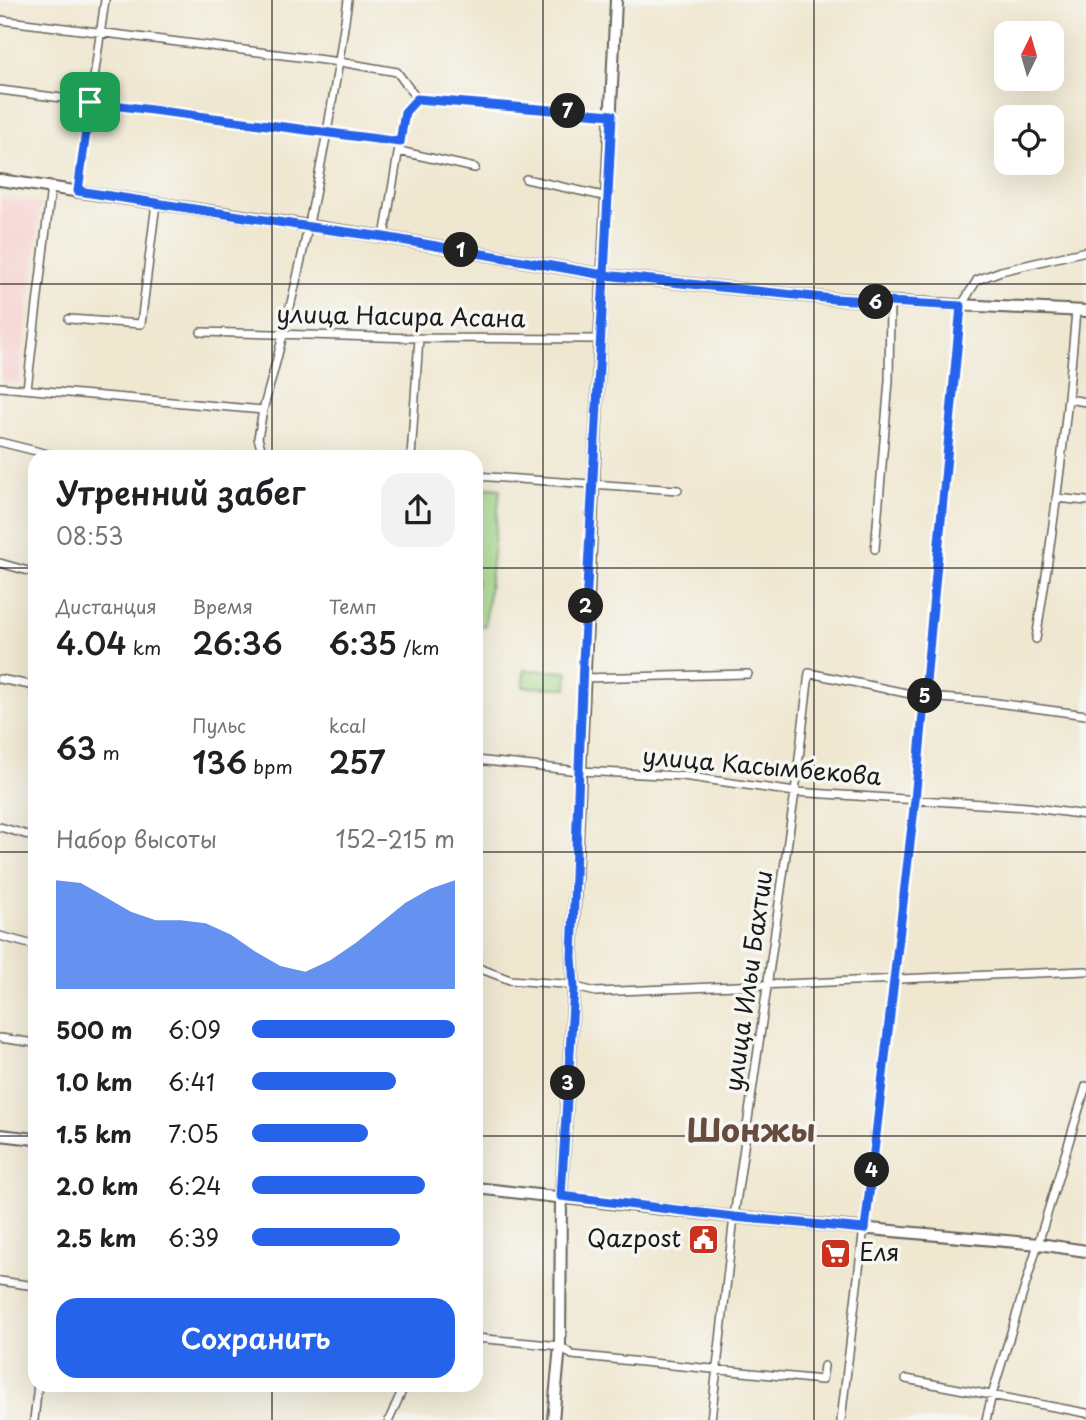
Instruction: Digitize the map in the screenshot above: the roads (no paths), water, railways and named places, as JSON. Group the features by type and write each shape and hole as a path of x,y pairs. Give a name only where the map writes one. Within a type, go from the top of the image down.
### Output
{"street":[{"path":"78,191 105,0"},
{"path":"261,450 258,438 263,410 285,334 329,132 348,0"},
{"path":"553,1420 561,1346 561,1196 574,988 572,956 582,678 616,0"},
{"path":"0,20 340,62 397,72 417,99 612,115"},
{"path":"0,90 400,142"},
{"path":"384,237 405,112 417,99"},
{"path":"398,151 475,168"},
{"path":"0,180 384,237 604,275 890,303 1081,311 1036,639"},
{"path":"526,180 608,197"},
{"path":"27,390 51,187"},
{"path":"69,319 141,324 156,203"},
{"path":"841,1420 915,800 961,306 977,279 1086,251"},
{"path":"875,549 889,381 890,303"},
{"name":"улица Насира Асана","path":"201,332 419,338 601,339"},
{"path":"411,450 419,338"},
{"path":"0,387 263,410"},
{"path":"1068,399 1086,402"},
{"path":"0,442 32,450"},
{"path":"483,477 678,490"},
{"path":"1056,498 1086,501"},
{"path":"0,563 28,571"},
{"name":"улица Ильи Бахтии","path":"711,1420 734,1217 795,792 809,673 925,697"},
{"path":"582,678 748,674"},
{"path":"0,679 28,685"},
{"path":"925,697 982,701 1086,715"},
{"name":"улица Касымбекова","path":"483,761 579,771 683,776 795,792 1028,807 1086,815"},
{"path":"0,827 28,835"},
{"path":"0,936 28,944"},
{"path":"483,970 510,980 563,984 596,992 768,982 1086,971"},
{"path":"0,1038 28,1042"},
{"path":"986,1420 1086,1086"},
{"path":"0,1135 28,1138"},
{"path":"483,1189 734,1217 1039,1244 1086,1251"},
{"path":"0,1281 28,1285"},
{"path":"483,1339 561,1346 572,1355 821,1380 824,1366"},
{"path":"906,1379 1086,1413"},
{"path":"34,1420 37,1392"},
{"path":"389,1420 401,1392"}],"place":[{"name":"Qazpost","path":"704,1239"},
{"name":"Еля","path":"836,1253"}],"district":[{"name":"Шонжы","path":"751,1131"}]}
